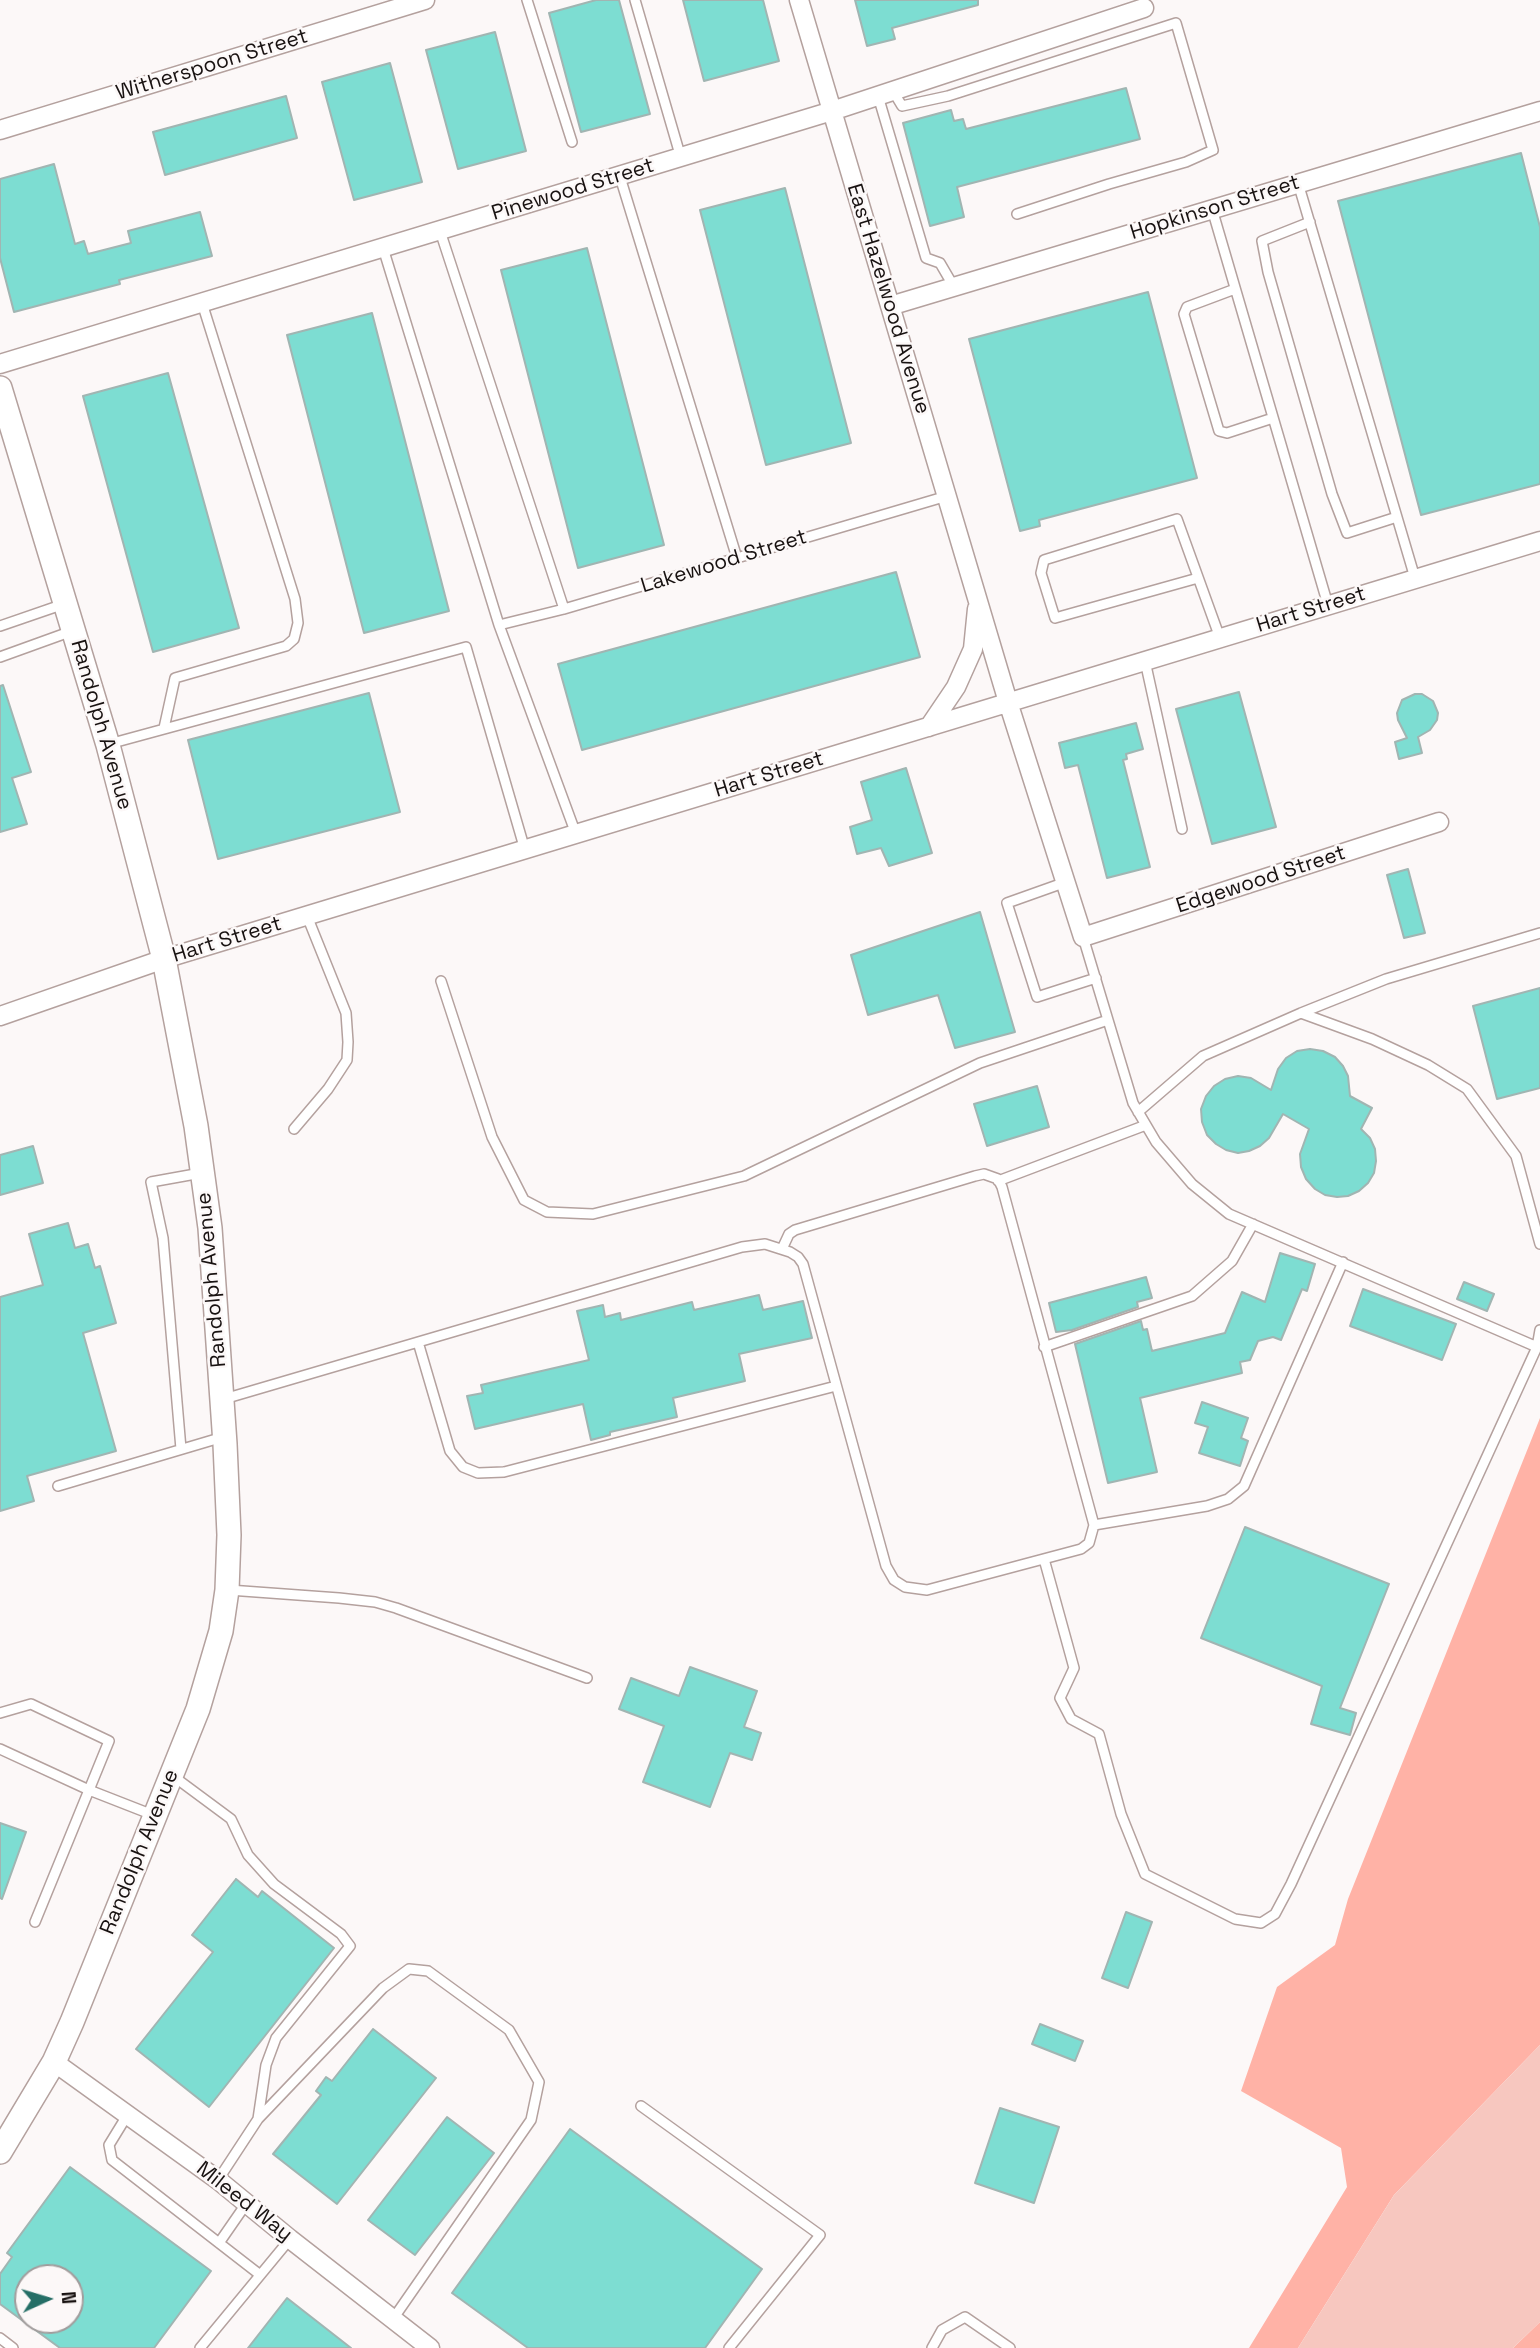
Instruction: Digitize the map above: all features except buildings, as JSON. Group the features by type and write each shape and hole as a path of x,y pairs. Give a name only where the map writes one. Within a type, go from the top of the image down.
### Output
{"main road":[{"name":"Randolph Avenue","path":"0,387 10,433 108,745 164,959 188,1081 214,1274 229,1535 227,1590 221,1631 198,1709 54,2062 0,2152"}],"street":[{"name":"Witherspoon Street","path":"0,130 425,0"},
{"name":"East Hazelwood Avenue","path":"799,0 1008,702 1083,937"},
{"name":"Pinewood Street","path":"0,363 620,177 885,94 1144,8"},
{"name":"Hopkinson Street","path":"890,306 1540,111"},
{"name":"Hart Street","path":"0,1016 164,959 1540,541"},
{"name":"East Hazelwood Avenue","path":"929,727 956,687 973,649 978,598"},
{"name":"Edgewood Street","path":"1083,937 1439,822"},
{"name":"Mileed Way","path":"54,2062 218,2180 430,2348"}],"lane":[{"path":"527,0 572,142"},
{"path":"635,0 681,158"},
{"path":"885,94 902,106 939,99 1176,23 1213,150 1186,162 1017,215"},
{"path":"885,94 926,258 940,263 954,287"},
{"path":"620,177 737,558"},
{"path":"1298,183 1415,579"},
{"path":"1212,209 1328,605"},
{"path":"1310,222 1262,241 1268,272 1332,494 1347,533 1397,517"},
{"path":"440,231 564,609"},
{"path":"383,248 499,625 576,834"},
{"path":"1235,289 1187,307 1184,314 1219,431 1227,433 1273,418"},
{"path":"164,728 175,678 286,646 294,639 298,623 295,599 202,303"},
{"name":"Lakewood Street","path":"499,625 564,609 947,496"},
{"path":"1198,578 1055,618 1041,573 1044,560 1177,519 1220,638"},
{"path":"0,626 65,603"},
{"path":"0,657 73,631"},
{"path":"108,745 466,647 526,850"},
{"path":"1145,661 1182,829"},
{"path":"1066,882 1007,903 1037,997 1096,978"},
{"path":"294,1129 328,1089 346,1060 348,1042 346,1013 307,916"},
{"path":"1138,1112 1203,1056 1386,979 1540,933"},
{"path":"1083,937 1133,1103 1156,1142 1192,1184 1229,1214 1537,1346"},
{"path":"441,981 492,1137 524,1199 547,1212 593,1214 744,1176 980,1063 1108,1020"},
{"path":"1301,1013 1383,1044 1429,1065 1468,1089 1516,1156 1540,1244"},
{"path":"998,1181 1146,1125"},
{"path":"181,1449 163,1238 151,1182 202,1173"},
{"path":"223,1399 742,1247 765,1244 798,1257 803,1264 886,1566 899,1585 928,1590 1082,1549 1089,1543 1094,1525 1002,1187 998,1181 984,1174 975,1176 795,1230 789,1234 782,1249"},
{"path":"1044,1347 1192,1296 1232,1261 1253,1224"},
{"path":"1094,1525 1207,1506 1228,1499 1244,1486 1343,1262"},
{"path":"1044,1559 1074,1668 1060,1698 1071,1719 1099,1734 1121,1814 1145,1874 1235,1919 1261,1923 1275,1914 1291,1884 1537,1346 1540,1330"},
{"path":"418,1342 450,1451 463,1467 478,1473 504,1472 836,1386"},
{"path":"58,1486 225,1436"},
{"path":"227,1590 339,1598 385,1605 587,1678"},
{"path":"0,1713 31,1704 109,1741 35,1923"},
{"path":"0,1749 89,1790 155,1816"},
{"path":"172,1775 231,1819 248,1855 274,1884 341,1934 349,1946 276,2038 266,2065 258,2119"},
{"path":"218,2180 258,2119 383,1988 409,1969 428,1971 509,2030 539,2082 531,2120 393,2319"},
{"path":"641,2106 820,2235 729,2348"},
{"path":"128,2114 108,2145 112,2160 259,2274"},
{"path":"219,2243 246,2204"},
{"path":"200,2348 290,2239"},
{"path":"932,2348 942,2330 965,2317 1010,2348"},
{"path":"0,2339 13,2348"}],"shaded area":[{"path":"1540,1418 1540,2045 1394,2195 1298,2348 1249,2348 1347,2187 1341,2148 1241,2091 1277,1987 1335,1945 1348,1899"},
{"path":"1540,2045 1540,2322 1513,2348 1298,2348 1394,2195"},
{"path":"1540,2322 1540,2348 1513,2348"}]}
